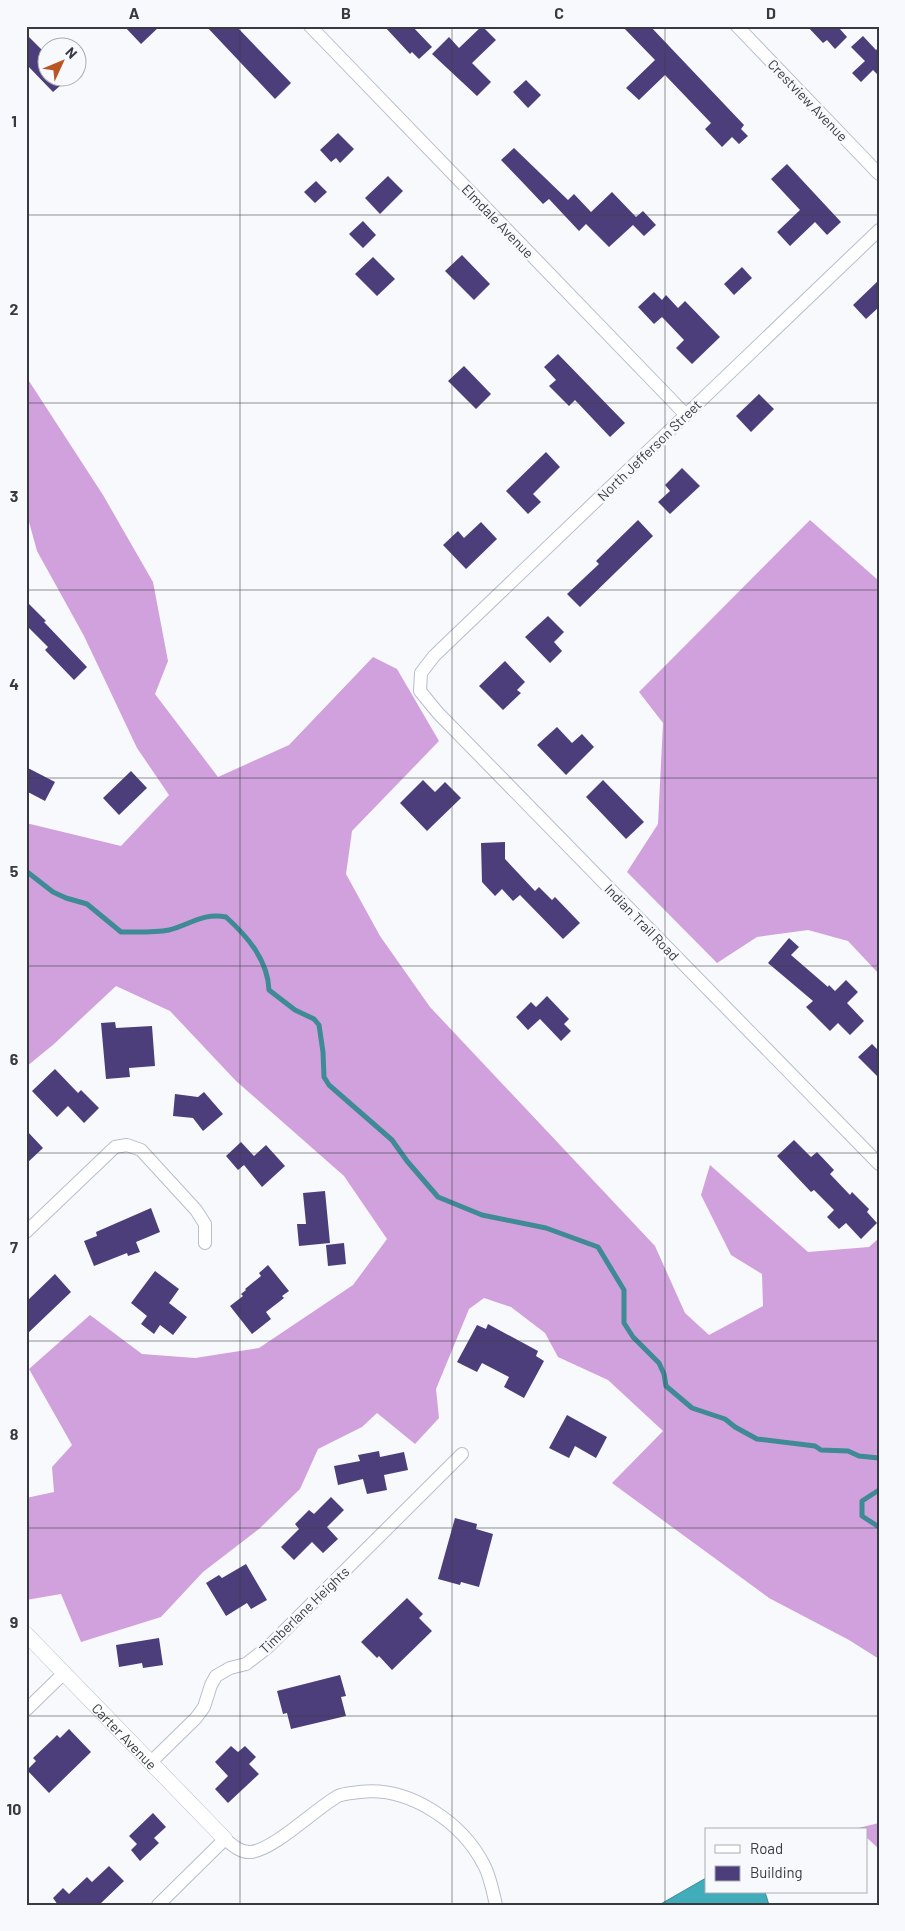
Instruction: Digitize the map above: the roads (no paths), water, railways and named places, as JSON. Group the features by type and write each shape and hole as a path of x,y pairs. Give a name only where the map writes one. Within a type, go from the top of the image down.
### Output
{"street":[{"name":"Elmdale Avenue","path":"310,26 686,415"},
{"name":"Crestview Avenue","path":"737,26 879,174"},
{"name":"North Jefferson Street","path":"422,673 434,656 879,230"},
{"name":"Indian Trail Road","path":"422,673 420,691 438,713 879,1164"},
{"path":"26,1232 114,1147 127,1145 141,1150 196,1210 205,1224 204,1243"},
{"name":"Timberlane Heights","path":"151,1762 204,1708 211,1685 216,1676 230,1668 246,1664 268,1647 462,1454"},
{"name":"Carter Avenue","path":"26,1634 225,1839"},
{"path":"26,1710 64,1673"},
{"path":"158,1905 225,1839 238,1850 251,1852 286,1834 340,1795 374,1790 395,1794 428,1808 452,1824 485,1865 496,1905"}],"water":[{"path":"705,1879 705,1894 766,1894 769,1905 659,1905"}],"waterway":[{"path":"26,871 53,892 87,904 121,932 163,931 211,916 226,917 255,949 265,969 269,990 295,1010 314,1019 319,1025 324,1077 329,1085 392,1140 407,1161 438,1197 482,1215 546,1228 598,1247 624,1290 624,1323 633,1337 659,1363 664,1374 666,1386 692,1408 725,1419 757,1439 815,1446 821,1450 848,1451 859,1456 879,1458"},
{"path":"879,1490 862,1501 862,1516 879,1527"}]}
